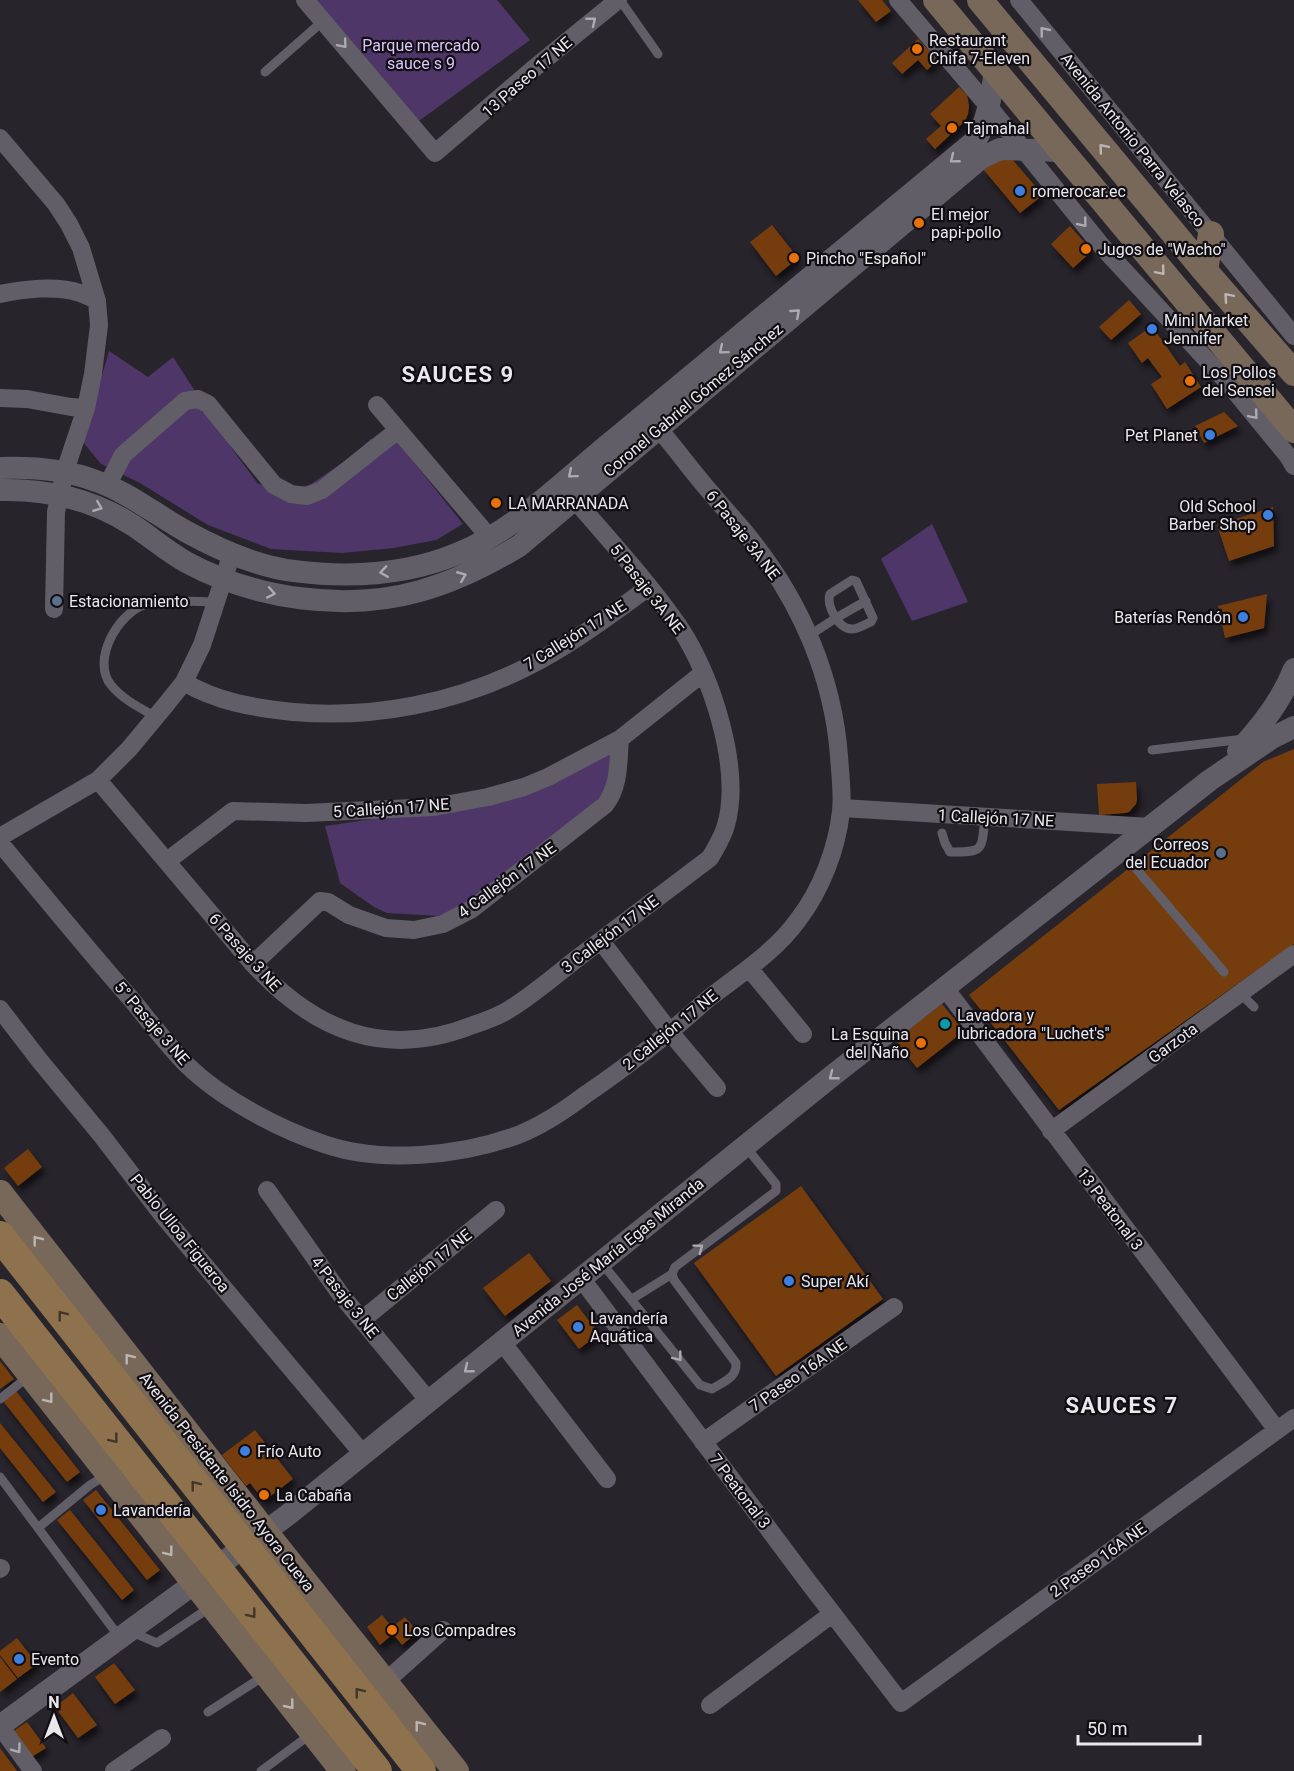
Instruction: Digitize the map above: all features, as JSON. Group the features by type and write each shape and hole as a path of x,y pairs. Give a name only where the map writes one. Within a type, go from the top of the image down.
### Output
{"main road":[{"path":"936,0 1294,430"},
{"name":"Avenida Antonio Parra Velasco","path":"980,0 1205,271 1294,373"},
{"path":"1205,271 1211,234"},
{"name":"Avenida Presidente Isidro Ayora Cueva","path":"0,1193 255,1540 421,1771"},
{"name":"Avenida Presidente Isidro Ayora Cueva","path":"0,1236 255,1540 385,1682 456,1771"},
{"path":"0,1293 205,1576 212,1606 343,1771"},
{"path":"0,1336 108,1474 205,1576 376,1771"}],"street":[{"path":"305,0 322,21"},
{"name":"13 Paseo 17 NE","path":"322,21 435,153 532,70 619,0"},
{"path":"898,0 1106,250 1228,384 1294,465"},
{"name":"Avenida Antonio Parra Velasco","path":"1019,0 1294,336"},
{"name":"Coronel Gabriel Gómez Sánchez","path":"0,490 33,490 84,501 111,512 187,562 225,580 261,591 294,597 360,600 394,597 420,591 475,571 519,546 575,500 652,421 976,140 989,107 995,72"},
{"path":"0,138 56,204 69,224 81,248 97,301 99,325 93,374 86,408 65,471 56,512 54,609"},
{"name":"Coronel Gabriel Gómez Sánchez","path":"0,468 65,471 126,494 211,545 290,571 327,575 362,575 428,563 457,554 509,527 531,510 612,435 652,421 857,266 981,158 999,149 1061,151"},
{"path":"0,294 52,289 79,292 97,301"},
{"path":"0,398 27,399 86,408"},
{"path":"107,486 123,454 185,401 198,399 208,404 274,485 291,494 307,496 322,490 398,430"},
{"path":"376,405 490,538"},
{"name":"6 Pasaje 3A NE","path":"652,421 751,540 788,594 810,635 825,680 837,728 842,808 836,837 822,879"},
{"name":"5 Pasaje 3A NE","path":"575,500 649,587 681,630 713,698 723,732 731,790 726,826 710,858"},
{"path":"0,837 98,780 129,749 156,717 184,682 202,645 232,553"},
{"name":"7 Callejón 17 NE","path":"184,682 202,692 227,701 279,711 316,714 393,710 477,689 528,667 590,630 649,587"},
{"name":"Avenida José María Egas Miranda","path":"1209,780 1250,739 1273,709 1294,669"},
{"name":"5 Callejón 17 NE","path":"166,861 230,812 306,813 448,805 530,785 620,739 703,673"},
{"name":"Avenida José María Egas Miranda","path":"0,1726 255,1540 745,1146 1209,780 1272,738 1294,727"},
{"name":"4 Callejón 17 NE","path":"253,964 320,901 328,902 349,915 379,927 394,929 414,930 436,926 465,913 605,805 612,796 616,782 620,739"},
{"name":"6 Pasaje 3 NE","path":"98,780 271,984 318,1017 349,1031 401,1041 457,1032 509,1010"},
{"name":"1 Callejón 17 NE","path":"842,808 1150,827"},
{"name":"5° Pasaje 3 NE","path":"0,843 189,1067 235,1101 290,1131 343,1150 379,1155 412,1155 488,1144"},
{"name":"3 Callejón 17 NE","path":"509,1010 710,858"},
{"name":"2 Callejón 17 NE","path":"488,1144 518,1135 553,1118 670,1032 749,968 786,934 798,920 822,879"},
{"path":"601,941 670,1032 717,1088"},
{"name":"Garzota","path":"1051,1131 1294,954"},
{"path":"749,968 802,1034"},
{"name":"13 Peatonal 3","path":"945,988 1277,1430"},
{"name":"Pablo Ulloa Figueroa","path":"0,1009 164,1217 363,1454"},
{"name":"4 Pasaje 3 NE","path":"267,1190 341,1295 429,1401"},
{"name":"Callejón 17 NE","path":"362,1320 496,1210"},
{"name":"7 Peatonal 3","path":"581,1278 832,1614 902,1703"},
{"name":"7 Paseo 16A NE","path":"703,1442 894,1307"},
{"path":"502,1342 608,1479"},
{"name":"2 Paseo 16A NE","path":"902,1703 1294,1418"},
{"path":"710,1705 832,1614"},
{"path":"385,1682 443,1630"},
{"path":"0,1726 33,1771"},
{"path":"114,1771 162,1738"}],"lane":[{"path":"619,0 658,54"},
{"path":"265,72 322,21"},
{"path":"852,580 856,581 873,614 871,622 853,629 844,626 836,618 829,596 852,580"},
{"path":"156,717 126,699 110,684 105,673 106,648 112,636 126,617 135,609 146,604 217,602"},
{"path":"810,635 866,602"},
{"path":"1152,750 1250,739"},
{"path":"942,833 950,852 974,852 982,846 985,818"},
{"path":"1121,851 1224,972"},
{"path":"1240,993 1254,1007"},
{"path":"632,1299 672,1274 675,1267 776,1191 776,1184 745,1146"},
{"path":"601,1262 700,1385 712,1389 734,1375 736,1363 674,1280 672,1274"},
{"path":"0,1399 30,1375"},
{"path":"39,1527 90,1485 108,1474"},
{"path":"0,1477 125,1635 157,1643 212,1606"},
{"path":"208,1712 266,1674"},
{"path":"261,1771 312,1732"}],"green space":[{"name":"Parque mercado sauce s 9","path":"312,0 497,0 530,40 412,126"},
{"path":"109,351 148,377 173,357 233,450 258,484 296,490 311,484 348,459 371,439 393,436 463,524 436,540 394,548 342,553 271,549 208,525 140,483 101,464 83,442"},
{"path":"932,524 968,602 912,621 881,559"},
{"path":"611,745 613,779 595,803 459,911 440,916 387,913 374,907 340,883 325,826 448,808"}],"building":[{"path":"858,0 882,0 891,11 876,22"},
{"name":"Restaurant Chifa 7-Eleven","path":"918,39 938,60 927,70 918,60 902,74 892,63"},
{"path":"959,87 967,95 968,114 965,121 935,149 926,139 941,126 930,114"},
{"name":"romerocar.ec","path":"998,157 1011,158 1043,195 1020,213 983,169"},
{"path":"772,225 798,258 776,276 750,242"},
{"path":"1070,226 1092,251 1073,268 1051,244"},
{"path":"1129,300 1141,314 1111,340 1099,327"},
{"path":"1152,326 1180,366 1185,362 1201,387 1167,409 1151,384 1162,377 1148,358 1142,363 1128,343"},
{"name":"Pet Planet","path":"1224,412 1238,426 1204,443 1195,426"},
{"path":"1273,507 1274,546 1229,561 1217,525"},
{"name":"Baterías Rendón","path":"1267,594 1264,628 1225,638 1218,606"},
{"name":"Correos del Ecuador","path":"1294,749 1294,944 1059,1110 969,995 1263,762"},
{"path":"1136,782 1136,804 1129,812 1099,815 1097,784"},
{"name":"La Esquina del Ñaño","path":"942,1004 964,1031 917,1068 895,1040"},
{"path":"28,1149 42,1167 18,1186 4,1168"},
{"name":"Super Akí","path":"801,1186 883,1299 776,1376 694,1263"},
{"path":"529,1253 551,1281 505,1316 483,1288"},
{"name":"Lavandería Aquática","path":"577,1305 599,1334 579,1349 557,1320"},
{"path":"0,1361 14,1379 0,1389"},
{"path":"16,1391 80,1472 67,1482 3,1401"},
{"path":"0,1423 56,1492 43,1502 0,1448"},
{"path":"255,1430 293,1479 264,1501 250,1483 246,1486 222,1455"},
{"path":"96,1490 160,1570 147,1580 83,1500"},
{"path":"70,1510 134,1590 122,1600 57,1520"},
{"name":"Los Compadres","path":"382,1615 392,1627 405,1617 418,1632 402,1645 393,1634 380,1645 367,1627"},
{"name":"Evento","path":"17,1638 37,1664 18,1678 0,1655 0,1651"},
{"path":"0,1657 17,1679 0,1692"},
{"path":"114,1663 135,1690 115,1704 95,1677"},
{"path":"73,1693 97,1725 78,1738 55,1707"},
{"path":"27,1722 46,1748 30,1758 12,1732"},
{"path":"0,1748 17,1771 0,1771"}],"place":[{"name":"Restaurant Chifa 7-Eleven","path":"917,49"},
{"name":"Tajmahal","path":"952,128"},
{"name":"romerocar.ec","path":"1020,191"},
{"name":"El mejor papi-pollo","path":"919,223"},
{"name":"Jugos de \"Wacho\"","path":"1086,249"},
{"name":"Pincho \"Español\"","path":"794,258"},
{"name":"Mini Market Jennifer","path":"1152,329"},
{"name":"Los Pollos del Sensei","path":"1190,381"},
{"name":"Pet Planet","path":"1210,435"},
{"name":"LA MARRANADA","path":"496,503"},
{"name":"Old School Barber Shop","path":"1268,515"},
{"name":"Estacionamiento","path":"57,601"},
{"name":"Baterías Rendón","path":"1243,617"},
{"name":"Correos del Ecuador","path":"1221,853"},
{"name":"Lavadora y lubricadora \"Luchet's\"","path":"945,1024"},
{"name":"La Esquina del Ñaño","path":"921,1043"},
{"name":"Super Akí","path":"789,1281"},
{"name":"Lavandería Aquática","path":"578,1327"},
{"name":"Frío Auto","path":"245,1451"},
{"name":"La Cabaña","path":"264,1495"},
{"name":"Lavandería","path":"101,1510"},
{"name":"Los Compadres","path":"392,1630"},
{"name":"Evento","path":"19,1659"}],"district":[{"name":"SAUCES 9","path":"458,374"},
{"name":"SAUCES 7","path":"1122,1405"}]}
